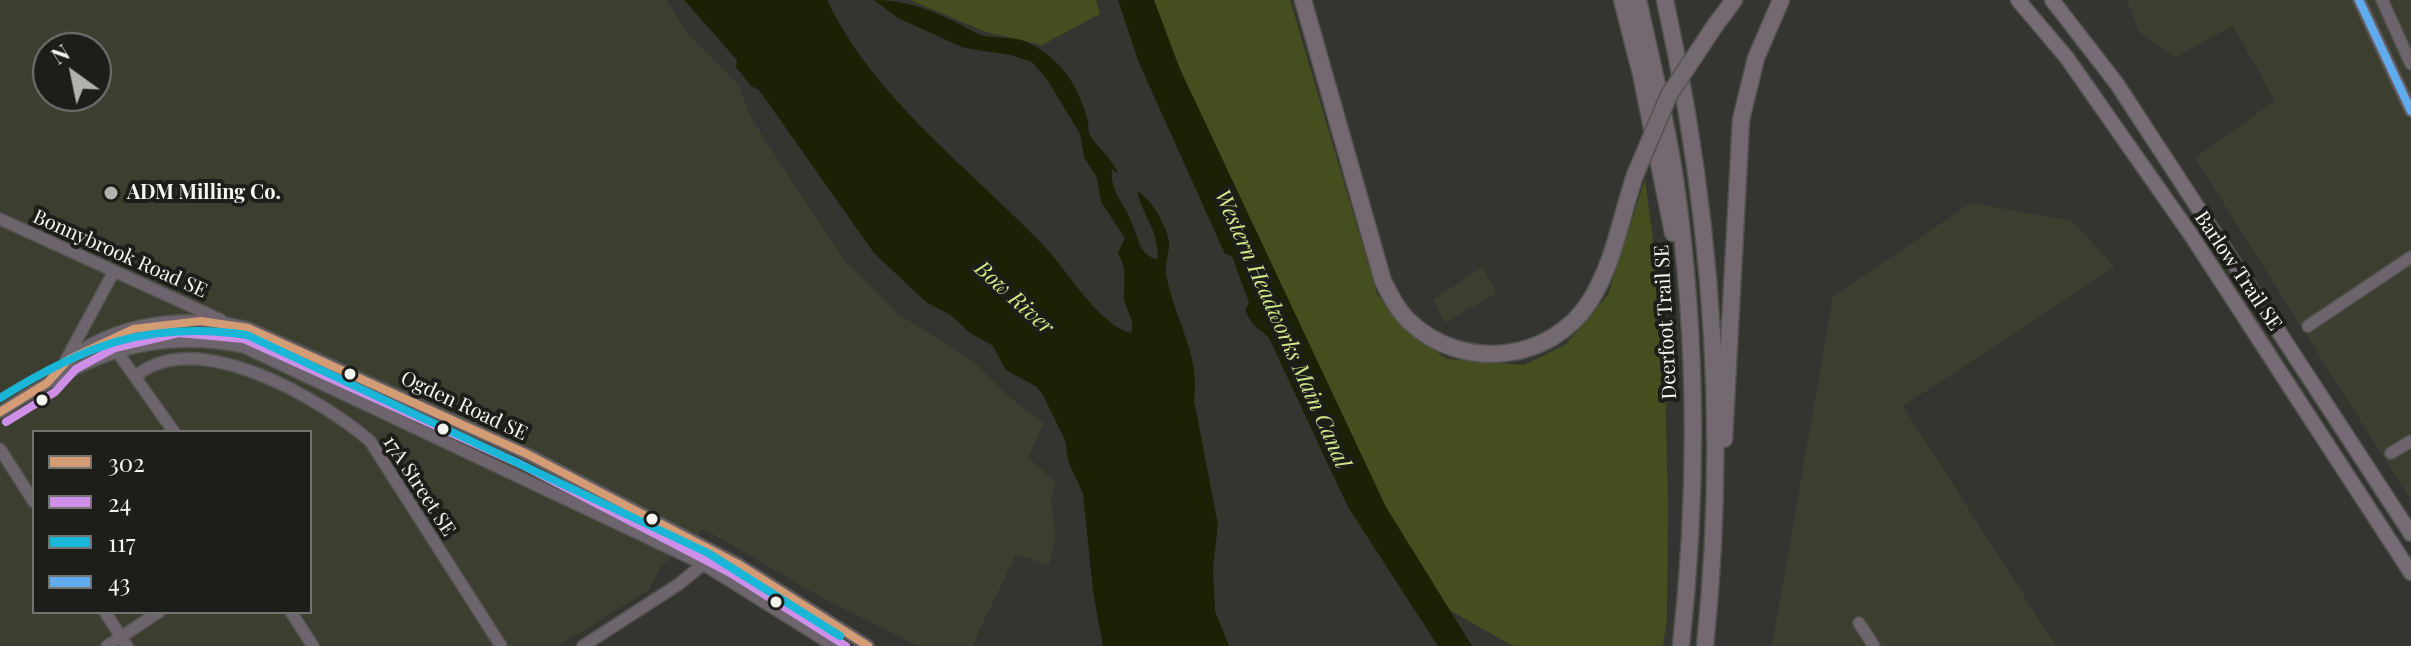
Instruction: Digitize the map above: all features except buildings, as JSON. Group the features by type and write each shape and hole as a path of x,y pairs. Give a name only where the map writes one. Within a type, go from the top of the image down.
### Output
{"highway":[{"path":"1303,0 1383,281 1408,320 1434,339 1469,353 1503,354 1540,345 1577,318 1603,278 1635,175 1669,95 1734,0"},
{"path":"1622,0 1641,74 1688,300"},
{"name":"Deerfoot Trail SE","path":"1638,0 1672,161 1688,300 1691,515 1681,646"},
{"path":"1665,0 1691,129 1707,252 1716,376 1716,480 1705,646"},
{"path":"1716,480 1727,426 1741,120 1756,58 1781,4"}],"main road":[{"name":"Barlow Trail SE","path":"2018,0 2067,58 2191,235 2411,573"},
{"name":"Barlow Trail SE","path":"2052,0 2117,84 2411,534"}],"street":[{"path":"2359,0 2411,111"},
{"path":"2384,3 2411,64"},
{"name":"Bonnybrook Road SE","path":"0,219 225,322"},
{"path":"2308,326 2411,257"},
{"name":"Ogden Road SE","path":"53,378 113,273"},
{"name":"Ogden Road SE","path":"65,361 100,341 160,322 225,322 267,335 527,454 717,553 868,646"},
{"name":"Ogden Road SE","path":"0,412 53,378 116,350 178,339 210,340 261,353 703,564 834,646"},
{"path":"116,350 137,375 173,430"},
{"name":"17A Street SE","path":"137,375 150,364 166,360 209,360 237,366 348,423 370,441 501,646"},
{"path":"2391,453 2411,441"},
{"path":"0,449 32,499"},
{"path":"583,646 679,584 717,553"},
{"path":"106,614 124,641"},
{"path":"107,646 124,641 157,614"},
{"path":"292,614 313,646"},
{"path":"1859,623 1874,646"}],"shaded area":[{"path":"0,0 667,0 689,35 739,86 751,118 843,259 897,313 975,363 1009,397 1044,423 1028,457 1056,483 1051,499 1056,537 1049,565 1016,554 972,646 918,646 826,600 704,529 661,566 649,590 558,646 0,646"},
{"path":"2127,0 2411,0 2411,501 2195,158 2275,101 2233,26 2175,57 2139,32"},
{"path":"1971,203 2072,221 2115,267 1903,406 2056,646 1772,646 1833,296"},
{"path":"1483,267 1496,293 1445,323 1433,300"}],"green space":[{"path":"910,0 1096,0 1100,14 1042,45 986,32"},
{"path":"1146,0 1290,0 1377,294 1408,332 1447,359 1524,365 1565,345 1608,295 1645,179 1661,301 1665,380 1668,504 1667,618 1663,646 1513,646 1430,599 1361,480"}],"water":[{"name":"Bow River","path":"684,0 827,0 847,36 897,101 1045,247 1095,309 1119,328 1131,333 1132,323 1125,301 1124,270 1118,253 1125,238 1101,202 1097,178 1084,157 1080,134 1048,81 1032,62 1011,55 964,48 898,18 874,0 900,2 925,9 985,36 1027,42 1059,65 1079,95 1089,133 1118,173 1112,169 1115,190 1143,250 1158,259 1156,239 1137,191 1156,211 1168,237 1166,273 1194,367 1194,400 1218,525 1213,569 1215,611 1229,646 1103,646 1093,591 1083,493 1069,464 1065,440 1043,395 1037,387 1006,370 993,346 969,332 951,315 927,303 874,253 759,90 751,86 736,67 737,60"},
{"name":"Western Headworks Main Canal","path":"1118,0 1154,0 1180,69 1386,507 1472,646 1438,646 1348,507 1269,338 1245,310 1249,303 1232,256 1225,254 1139,63"}],"transit line":[{"name":"43","path":"2359,0 2411,111"},
{"name":"302","path":"0,412 47,383 69,359 133,329 201,321 248,328 527,454 738,564 868,646"},
{"name":"117","path":"0,398 60,364 118,341 178,331 247,335 708,553 840,636"},
{"name":"24","path":"6,422 55,392 76,369 115,348 179,333 244,339 522,465 732,574 846,646"}],"place":[{"name":"ADM Milling Co.","path":"111,193"}]}
